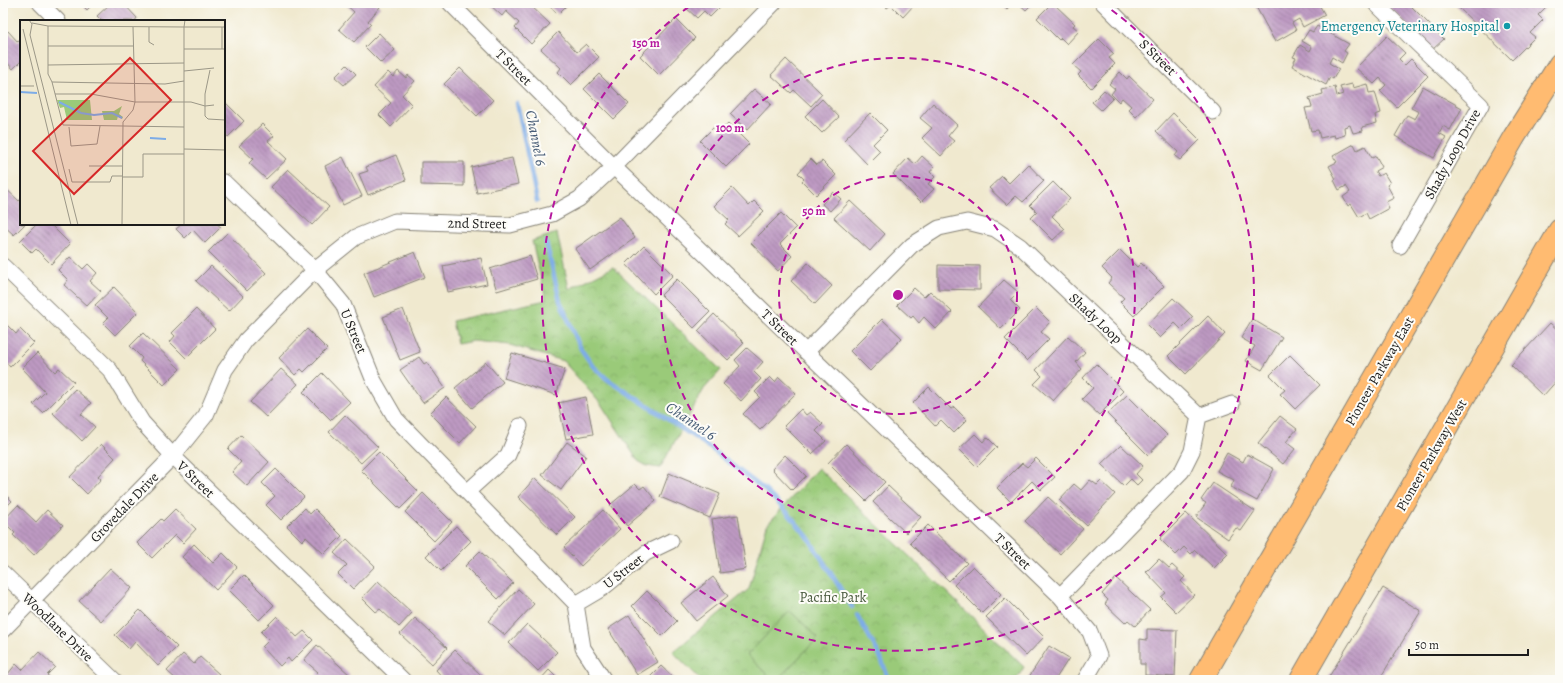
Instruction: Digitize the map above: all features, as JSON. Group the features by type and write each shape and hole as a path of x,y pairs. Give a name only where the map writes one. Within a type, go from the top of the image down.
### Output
{"main road":[{"name":"Pioneer Parkway East","path":"1201,680 1514,137 1560,64"},
{"name":"Pioneer Parkway West","path":"1301,680 1560,230"}],"street":[{"path":"40,3 57,20"},
{"name":"T Street","path":"450,3 614,167 1060,596 1090,632 1099,656 1085,680"},
{"name":"2nd Street","path":"225,370 246,340 315,270 356,237 394,221 510,225 552,214 579,199 614,167 774,3"},
{"name":"S Street","path":"1103,3 1213,112"},
{"name":"Shady Loop Drive","path":"1375,3 1481,105 1400,246"},
{"name":"U Street","path":"225,183 315,270 343,304 374,381 396,419 576,604 603,588 646,553 671,541"},
{"name":"Shady Loop","path":"806,352 912,245 939,228 967,222 995,229 1020,246 1199,416"},
{"name":"V Street","path":"3,266 110,370 142,422 173,456 403,680"},
{"name":"Grovedale Drive","path":"3,630 173,456 206,415 225,370"},
{"path":"1060,596 1182,471 1192,451 1199,416 1232,404"},
{"path":"467,492 508,455 520,426"},
{"name":"Woodlane Drive","path":"3,573 114,680"},
{"path":"576,604 583,648 604,680"}],"green space":[{"path":"557,233 569,289 613,267 721,370 704,389 660,468 647,466 638,461 601,404 563,361 510,345 474,341 457,344 452,321 546,300 532,241"},
{"name":"Pacific Park","path":"818,468 1024,667 1016,680 701,680 673,652 749,589 767,525"},
{"path":"790,611 818,638 777,680 773,680 747,655"}],"building":[{"path":"80,3 94,3 87,10"},
{"path":"111,3 123,3 137,18 136,20 101,20 97,16"},
{"path":"344,3 376,3 380,7 368,21 371,24 354,42 339,29 354,12"},
{"path":"488,3 528,3 550,24 531,44 515,28 519,23 506,11 502,16"},
{"path":"546,3 569,3 558,14"},
{"path":"686,3 726,3 710,17 704,11 697,18 684,6"},
{"path":"878,3 912,3 914,5 903,17 891,5 887,8 883,4 881,6"},
{"path":"1001,3 1013,3 1007,9"},
{"path":"1018,3 1033,3 1026,10"},
{"path":"1052,3 1075,24 1073,26 1079,31 1067,44 1061,38 1059,40 1037,18"},
{"path":"1254,3 1318,3 1325,15 1303,27 1299,19 1292,23 1296,30 1275,42"},
{"path":"1385,3 1408,3 1444,39 1432,50"},
{"name":"Emergency Veterinary Hospital","path":"1454,3 1550,3 1538,15 1543,20 1530,33 1535,37 1512,60"},
{"path":"676,19 695,38 659,75 640,56"},
{"path":"1317,26 1349,44 1344,51 1347,53 1342,63 1332,57 1329,63 1339,69 1333,79 1330,77 1326,85 1292,66 1296,58 1293,57 1300,45 1310,51 1312,47 1302,41 1309,30 1313,32"},
{"path":"8,31 18,42 20,40 20,62 13,69 3,58 3,36"},
{"path":"558,32 577,52 586,44 599,57 571,85 558,72 561,68 541,49"},
{"path":"379,33 395,50 381,63 365,47"},
{"path":"1387,36 1405,53 1399,59 1405,65 1411,59 1428,76 1397,107 1380,91 1386,85 1380,78 1374,84 1356,68"},
{"path":"1099,39 1114,54 1109,58 1115,64 1091,88 1078,75 1081,72 1073,65"},
{"path":"786,59 822,94 811,106 794,90 791,93 771,75"},
{"path":"347,65 356,74 344,85 335,77"},
{"path":"460,68 493,100 477,116 444,84"},
{"path":"398,71 406,78 408,75 415,81 402,95 412,105 391,127 379,115 391,103 374,87 388,72 393,77"},
{"path":"1120,72 1127,79 1129,76 1153,99 1136,117 1128,109 1131,106 1122,98 1119,102 1111,94 1115,89 1109,84"},
{"path":"599,74 629,104 614,119 584,89"},
{"path":"1352,84 1353,88 1367,84 1369,93 1375,92 1381,113 1375,115 1377,123 1362,127 1363,131 1353,133 1350,125 1344,127 1345,135 1335,138 1334,135 1320,138 1318,130 1311,131 1305,108 1312,107 1309,98 1323,94 1322,90 1335,87 1337,96 1343,94 1340,87"},
{"path":"1423,86 1462,108 1450,130 1443,126 1439,133 1446,137 1434,158 1395,136 1407,115 1415,119 1419,112 1411,108"},
{"path":"754,89 771,104 747,130 730,114"},
{"path":"1104,90 1113,98 1101,110 1092,102"},
{"path":"822,99 839,117 822,133 805,116"},
{"path":"225,102 244,121 228,137 225,134"},
{"path":"933,103 957,125 948,136 954,141 941,156 922,138 932,128 920,118"},
{"path":"870,113 887,130 873,144 880,151 867,164 844,140"},
{"path":"1173,113 1200,140 1180,160 1175,156 1178,152 1156,131"},
{"path":"728,123 749,144 726,167 700,141 714,127 719,132"},
{"path":"262,124 274,136 268,141 287,159 266,179 249,163 253,159 239,146"},
{"path":"1354,144 1357,150 1365,146 1372,158 1376,156 1382,167 1375,171 1378,176 1384,173 1390,183 1387,185 1394,198 1386,202 1389,208 1369,219 1366,213 1359,217 1351,204 1348,206 1343,197 1350,192 1346,186 1339,190 1334,180 1336,179 1329,166 1337,162 1333,156"},
{"path":"396,155 406,180 368,195 359,174 368,171 366,167"},
{"path":"922,156 934,167 930,172 935,177 928,184 934,189 921,202 893,174 908,158 915,164"},
{"path":"343,157 362,196 343,205 325,166"},
{"path":"512,158 518,184 477,193 471,167"},
{"path":"811,159 817,165 822,161 836,175 816,195 802,181 804,179 798,173"},
{"path":"421,162 464,162 464,186 421,185"},
{"path":"1028,164 1044,181 1023,202 1016,196 1007,205 989,188 1002,176 1009,183"},
{"path":"288,169 329,207 312,225 271,187"},
{"path":"1053,182 1070,199 1052,216 1065,229 1053,240 1031,218 1037,212 1030,205"},
{"path":"3,186 19,201 20,200 20,225 24,225 14,235 3,225 3,219 5,217 3,215"},
{"path":"732,188 749,206 754,201 764,211 738,236 725,224 729,220 714,206"},
{"path":"833,192 841,199 830,211 822,204"},
{"path":"850,201 885,234 870,251 834,218"},
{"path":"781,213 796,228 780,244 792,256 778,271 751,243"},
{"path":"620,217 635,238 590,270 575,249"},
{"path":"36,225 51,225 70,244 51,264 36,249 32,253 20,241"},
{"path":"181,225 218,225 221,227 205,243 193,230 185,238 176,229"},
{"path":"227,233 266,273 247,291 208,252"},
{"path":"644,246 673,275 654,294 626,264"},
{"path":"1120,250 1137,267 1141,263 1164,286 1134,316 1120,302 1124,298 1108,283 1112,278 1102,268"},
{"path":"415,252 425,277 374,297 364,273"},
{"path":"530,256 537,279 497,291 490,269"},
{"path":"70,257 83,269 88,264 97,273 90,281 101,291 87,306 64,285 68,280 58,270"},
{"path":"481,258 487,284 448,292 443,266"},
{"path":"808,263 832,286 815,304 791,281"},
{"path":"938,265 980,266 980,290 938,289"},
{"path":"211,266 243,296 229,311 196,281"},
{"path":"677,279 710,312 694,328 661,295"},
{"path":"1004,280 1018,292 1010,300 1020,310 1001,329 978,307"},
{"path":"114,287 138,312 115,335 103,323 108,318 95,305"},
{"path":"914,288 924,297 930,291 952,312 936,329 924,317 919,323 913,316 911,318 897,305"},
{"path":"1173,298 1193,317 1181,329 1175,323 1160,338 1147,325"},
{"path":"1036,308 1050,322 1041,332 1049,339 1027,361 1005,339"},
{"path":"196,309 215,329 186,358 170,342 175,336 172,333"},
{"path":"403,309 420,352 400,360 383,317"},
{"path":"714,314 744,343 728,360 698,331"},
{"path":"1208,316 1225,334 1186,374 1168,356"},
{"path":"882,319 902,338 870,371 850,351"},
{"path":"1252,319 1282,337 1262,370 1246,361 1255,346 1241,338"},
{"path":"4,322 16,334 20,329 34,343 10,367 3,359"},
{"path":"1550,323 1560,332 1560,377 1543,396 1511,365"},
{"path":"307,329 327,349 304,372 301,369 295,375 279,358"},
{"path":"143,333 180,369 164,385 140,361 142,358 130,346"},
{"path":"1068,336 1085,352 1076,362 1082,369 1053,401 1034,384 1042,376 1036,370"},
{"path":"747,348 763,362 754,372 761,379 741,401 723,384 740,366 735,360"},
{"path":"37,353 55,372 59,368 74,382 43,413 33,404 45,392 22,368"},
{"path":"512,353 565,369 556,395 504,378"},
{"path":"1290,355 1320,385 1295,409 1280,394 1285,390 1270,375"},
{"path":"419,357 424,364 427,362 445,388 423,403 400,370"},
{"path":"486,362 503,382 472,408 455,388"},
{"path":"1096,364 1123,391 1099,415 1082,399 1093,388 1083,378"},
{"path":"281,369 298,384 266,417 250,402"},
{"path":"322,373 350,402 331,420 303,392"},
{"path":"770,377 775,382 779,377 796,393 760,430 743,414 760,397 755,392"},
{"path":"929,387 951,409 954,407 967,420 954,433 941,420 935,426 913,403"},
{"path":"75,389 91,403 81,414 95,427 82,441 53,413"},
{"path":"1127,395 1167,435 1148,455 1107,414"},
{"path":"446,397 476,426 460,443 430,413"},
{"path":"586,397 593,434 566,439 558,403"},
{"path":"801,409 806,415 810,412 823,424 816,431 826,441 812,454 784,426"},
{"path":"345,415 378,447 361,463 329,432"},
{"path":"1280,416 1297,429 1286,442 1295,449 1283,464 1258,443"},
{"path":"975,434 983,442 987,437 997,447 977,467 959,449"},
{"path":"241,435 269,462 247,486 232,472 241,462 228,449"},
{"path":"567,442 586,456 561,490 542,475"},
{"path":"101,444 115,458 98,476 101,479 87,494 70,477"},
{"path":"846,444 885,482 866,501 828,463"},
{"path":"1121,445 1143,466 1136,474 1142,480 1137,485 1131,479 1124,486 1101,464"},
{"path":"379,452 418,491 400,509 361,470"},
{"path":"1227,453 1243,462 1247,454 1274,469 1257,501 1231,487 1234,480 1217,471"},
{"path":"785,455 806,476 792,490 772,469"},
{"path":"1036,458 1055,477 1041,490 1032,481 1011,502 997,488 1022,463 1027,467"},
{"path":"276,469 304,497 281,520 266,505 275,496 262,483"},
{"path":"669,473 720,494 710,518 660,497"},
{"path":"535,478 575,517 557,535 518,497"},
{"path":"1090,480 1097,485 1101,481 1115,494 1086,525 1059,500 1074,484 1081,490"},
{"path":"1213,483 1255,511 1241,531 1236,528 1228,539 1196,517 1206,503 1201,500"},
{"path":"635,484 640,489 644,486 656,501 627,526 610,505"},
{"path":"888,486 921,517 906,533 873,502"},
{"path":"3,492 12,501 3,510"},
{"path":"423,493 452,522 434,541 405,512"},
{"path":"1048,497 1083,529 1060,554 1025,521"},
{"path":"18,505 36,522 47,510 63,525 34,555 13,535 15,533 3,521"},
{"path":"305,508 310,514 315,509 342,536 324,554 306,537 302,541 287,526"},
{"path":"175,509 196,529 183,543 175,535 152,558 137,543 161,519 163,521"},
{"path":"603,510 620,529 581,566 564,547"},
{"path":"1186,513 1228,554 1214,568 1195,550 1191,554 1184,547 1176,555 1160,539"},
{"path":"738,515 746,569 720,573 712,519"},
{"path":"928,525 967,563 949,581 910,543"},
{"path":"456,526 471,541 441,571 426,556"},
{"path":"347,539 375,566 353,589 338,574 347,565 334,553"},
{"path":"194,544 213,563 223,553 237,567 216,590 182,557"},
{"path":"480,551 513,583 498,599 465,566"},
{"path":"1159,559 1169,568 1172,565 1185,577 1181,581 1194,595 1176,612 1161,597 1166,593 1146,572"},
{"path":"973,566 1001,594 982,613 954,585"},
{"path":"110,568 132,588 101,621 79,601"},
{"path":"244,575 274,605 259,620 229,590"},
{"path":"713,577 728,596 696,621 681,603"},
{"path":"1116,578 1150,610 1135,626 1128,620 1125,623 1105,604 1108,600 1102,594"},
{"path":"378,581 412,613 399,627 380,609 376,612 362,598"},
{"path":"1383,588 1421,611 1379,680 1327,680"},
{"path":"518,589 534,604 505,635 488,621"},
{"path":"647,591 677,621 662,636 632,606"},
{"path":"1005,598 1044,637 1026,656 986,617"},
{"path":"140,610 177,647 158,666 135,642 129,649 115,635"},
{"path":"629,615 658,662 637,675 608,629"},
{"path":"277,616 297,637 304,631 313,640 291,662 288,658 280,666 262,647 269,640 261,632"},
{"path":"415,618 447,648 432,664 400,634"},
{"path":"527,624 557,652 538,671 509,643"},
{"path":"1147,629 1177,630 1175,677 1145,675 1145,664 1140,664 1140,639 1147,640"},
{"path":"317,645 350,675 345,680 323,680 316,674 318,672 304,660"},
{"path":"1049,646 1069,658 1055,680 1027,680"},
{"path":"455,650 484,678 482,680 445,680 436,670"},
{"path":"39,652 55,667 47,675 53,680 3,680 16,664 22,670"},
{"path":"183,654 194,664 200,657 219,674 213,680 177,680 167,671"},
{"path":"661,666 676,680 647,680"},
{"path":"549,670 559,680 540,680"}],"waterway":[{"name":"Channel 6","path":"517,103 537,201"},
{"name":"Channel 6","path":"546,242 560,301 581,349 592,365 607,379 702,442 765,490 787,512 808,537 852,607"},
{"name":"Channel 6","path":"857,615 880,656 889,680"}],"place":[{"name":"Emergency Veterinary Hospital","path":"1507,26"}]}
